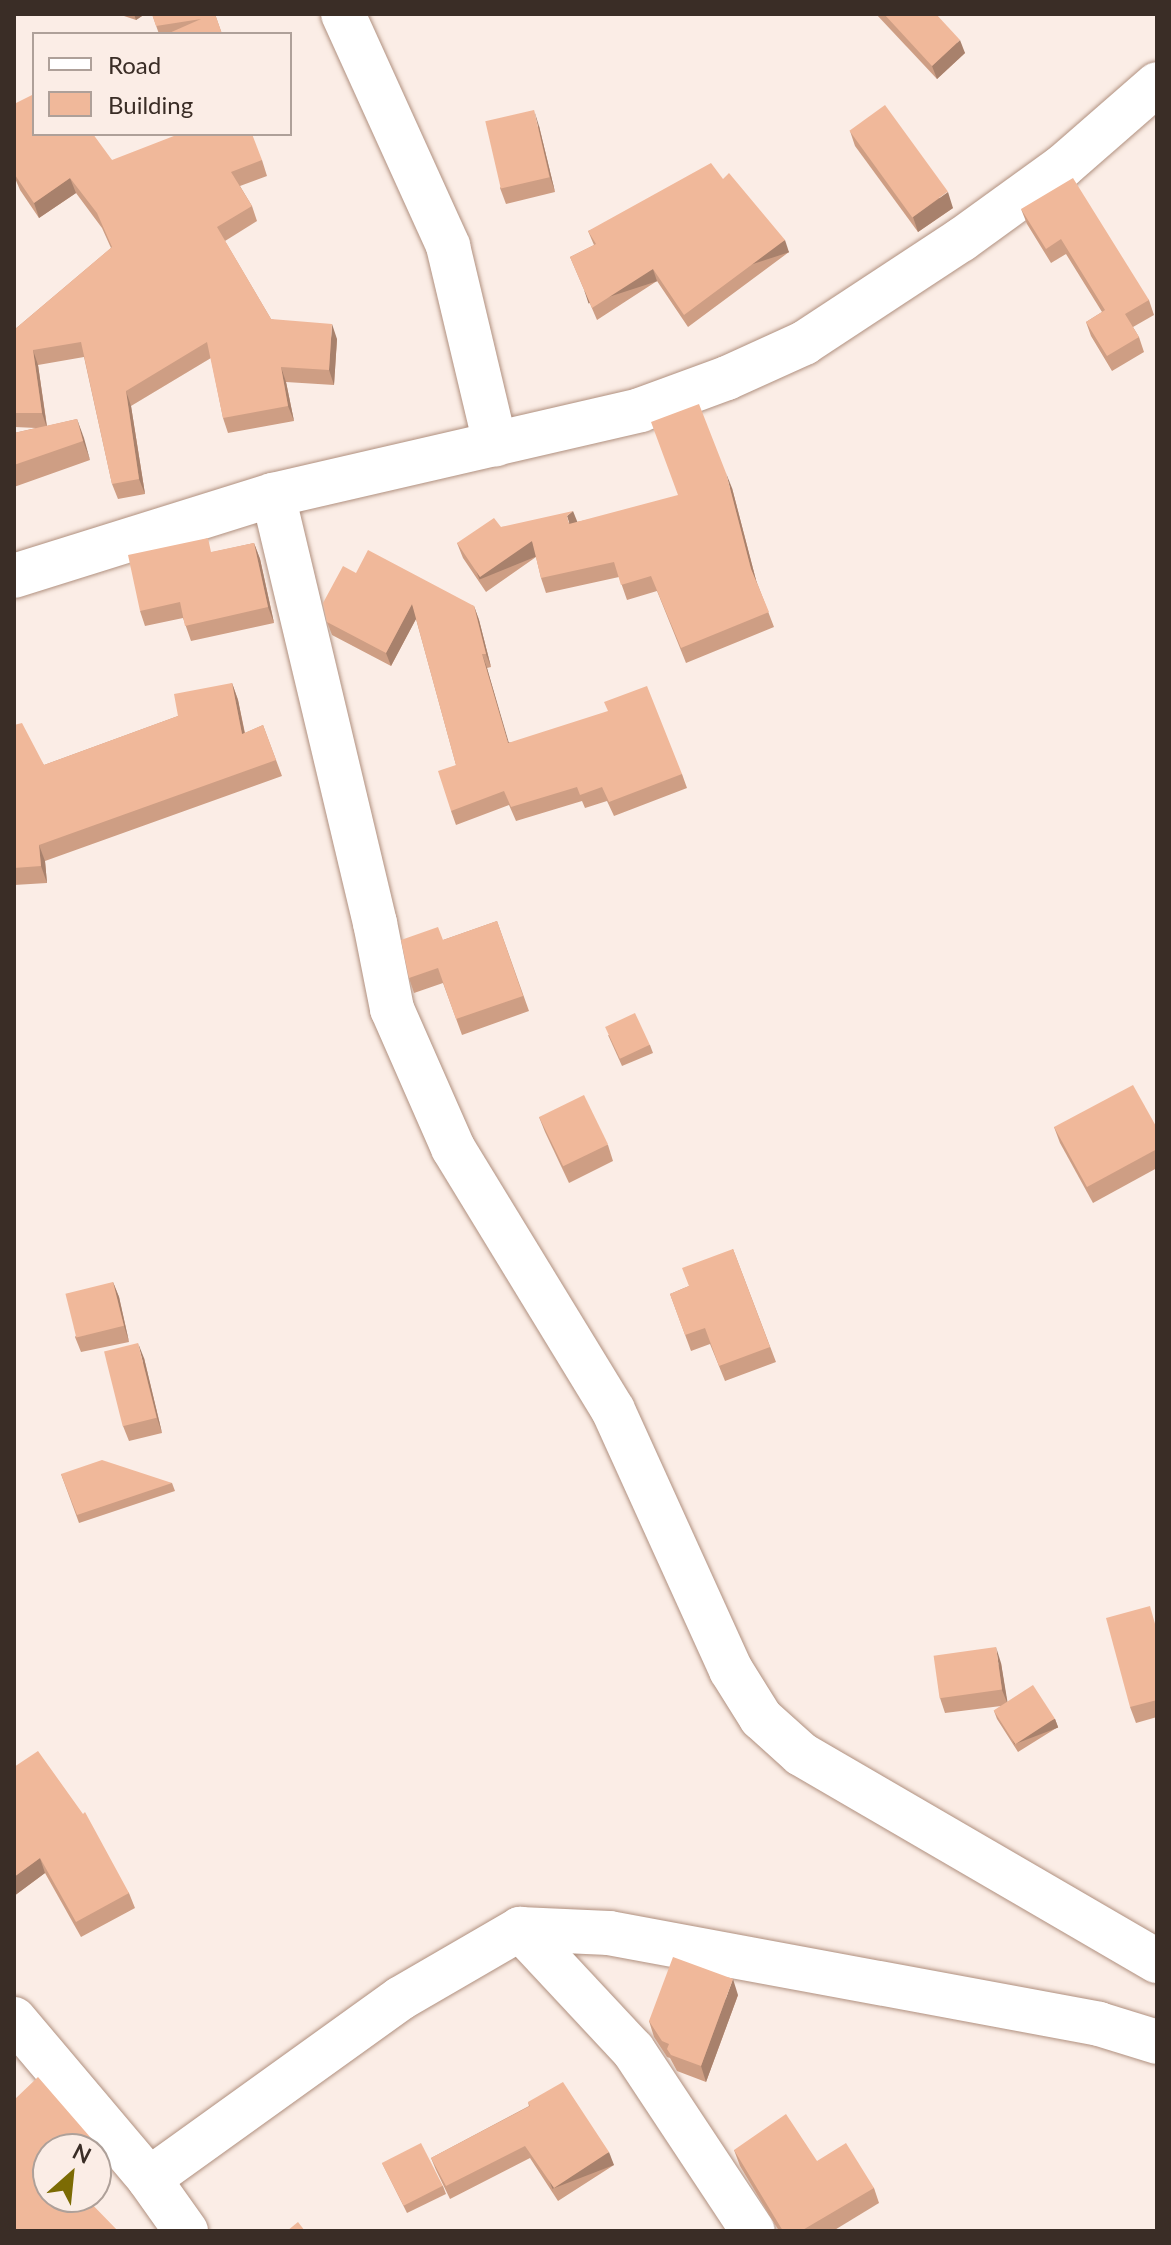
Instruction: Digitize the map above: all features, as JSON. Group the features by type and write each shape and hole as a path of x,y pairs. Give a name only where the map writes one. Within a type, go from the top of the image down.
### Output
{"street":[{"path":"343,14 448,246 495,444"},
{"path":"14,576 273,495 640,410 727,378 804,343 961,240 1062,167 1157,84"},
{"path":"273,495 375,923 392,1009 453,1148 613,1410 731,1670 761,1718 801,1754 1157,1961"},
{"path":"149,2179 401,1998 520,1929 609,1933 1099,2024 1157,2042"},
{"path":"520,1929 633,2050 753,2231"},
{"path":"14,2019 149,2179 186,2231"}],"building":[{"path":"152,14 215,14 221,32 172,32 201,19 156,26"},
{"path":"884,14 936,14 960,40 932,66"},
{"path":"32,95 32,136 94,136 112,160 174,136 253,136 262,160 231,172 252,206 217,227 271,319 332,324 329,370 281,367 288,406 223,418 207,342 126,391 139,479 112,484 81,342 33,350 42,413 14,413 14,330 112,247 97,213 70,178 34,203 15,175 14,104"},
{"path":"885,105 948,192 912,217 849,131"},
{"path":"534,110 550,177 501,188 485,121"},
{"path":"711,163 723,179 729,173 785,240 684,315 653,269 592,308 570,257 596,244 588,231"},
{"path":"1073,178 1149,300 1125,314 1139,337 1107,356 1086,322 1105,310 1061,239 1046,249 1021,209"},
{"path":"699,404 726,473 751,569 769,612 681,648 651,576 621,585 614,562 541,578 532,541 480,577 457,543 494,518 501,527 573,511 567,516 569,524 678,495 651,422"},
{"path":"77,419 83,441 14,465 14,433"},
{"path":"208,538 211,552 254,543 268,607 185,626 180,602 140,611 128,555"},
{"path":"368,550 474,606 486,654 482,654 508,743 608,711 604,702 647,686 682,774 609,802 602,787 580,795 577,787 511,807 504,791 451,811 438,771 456,765 412,604 386,653 327,622 323,603 343,566 356,573"},
{"path":"232,683 242,734 263,725 276,760 39,845 41,866 14,868 14,725 22,723 44,765 178,716 174,694"},
{"path":"497,921 523,996 456,1019 438,968 409,978 401,940 438,927 443,940"},
{"path":"635,1013 650,1045 620,1059 605,1027"},
{"path":"1133,1085 1157,1128 1157,1149 1087,1187 1054,1127"},
{"path":"584,1095 608,1144 563,1166 539,1117"},
{"path":"733,1249 770,1347 719,1366 705,1328 685,1335 670,1294 689,1286 682,1268"},
{"path":"113,1282 124,1326 76,1338 65,1294"},
{"path":"138,1343 157,1418 123,1426 104,1351"},
{"path":"102,1460 172,1483 77,1515 61,1474"},
{"path":"1150,1606 1157,1631 1157,1700 1130,1707 1106,1618"},
{"path":"996,1647 1002,1690 940,1698 934,1656"},
{"path":"1033,1685 1055,1719 1015,1744 994,1711"},
{"path":"38,1751 83,1814 85,1812 129,1893 76,1922 40,1858 14,1877 14,1767"},
{"path":"673,1957 733,1979 701,2066 671,2055 667,2049 669,2044 662,2041 649,2021"},
{"path":"38,2077 87,2133 32,2133 32,2213 101,2213 118,2231 14,2231 14,2100"},
{"path":"563,2082 609,2152 554,2188 525,2146 446,2186 431,2158 530,2106 528,2102"},
{"path":"786,2114 817,2161 846,2143 874,2188 801,2231 783,2231 734,2150"},
{"path":"421,2143 443,2186 404,2206 382,2163"},
{"path":"298,2222 305,2231 287,2231"}]}
